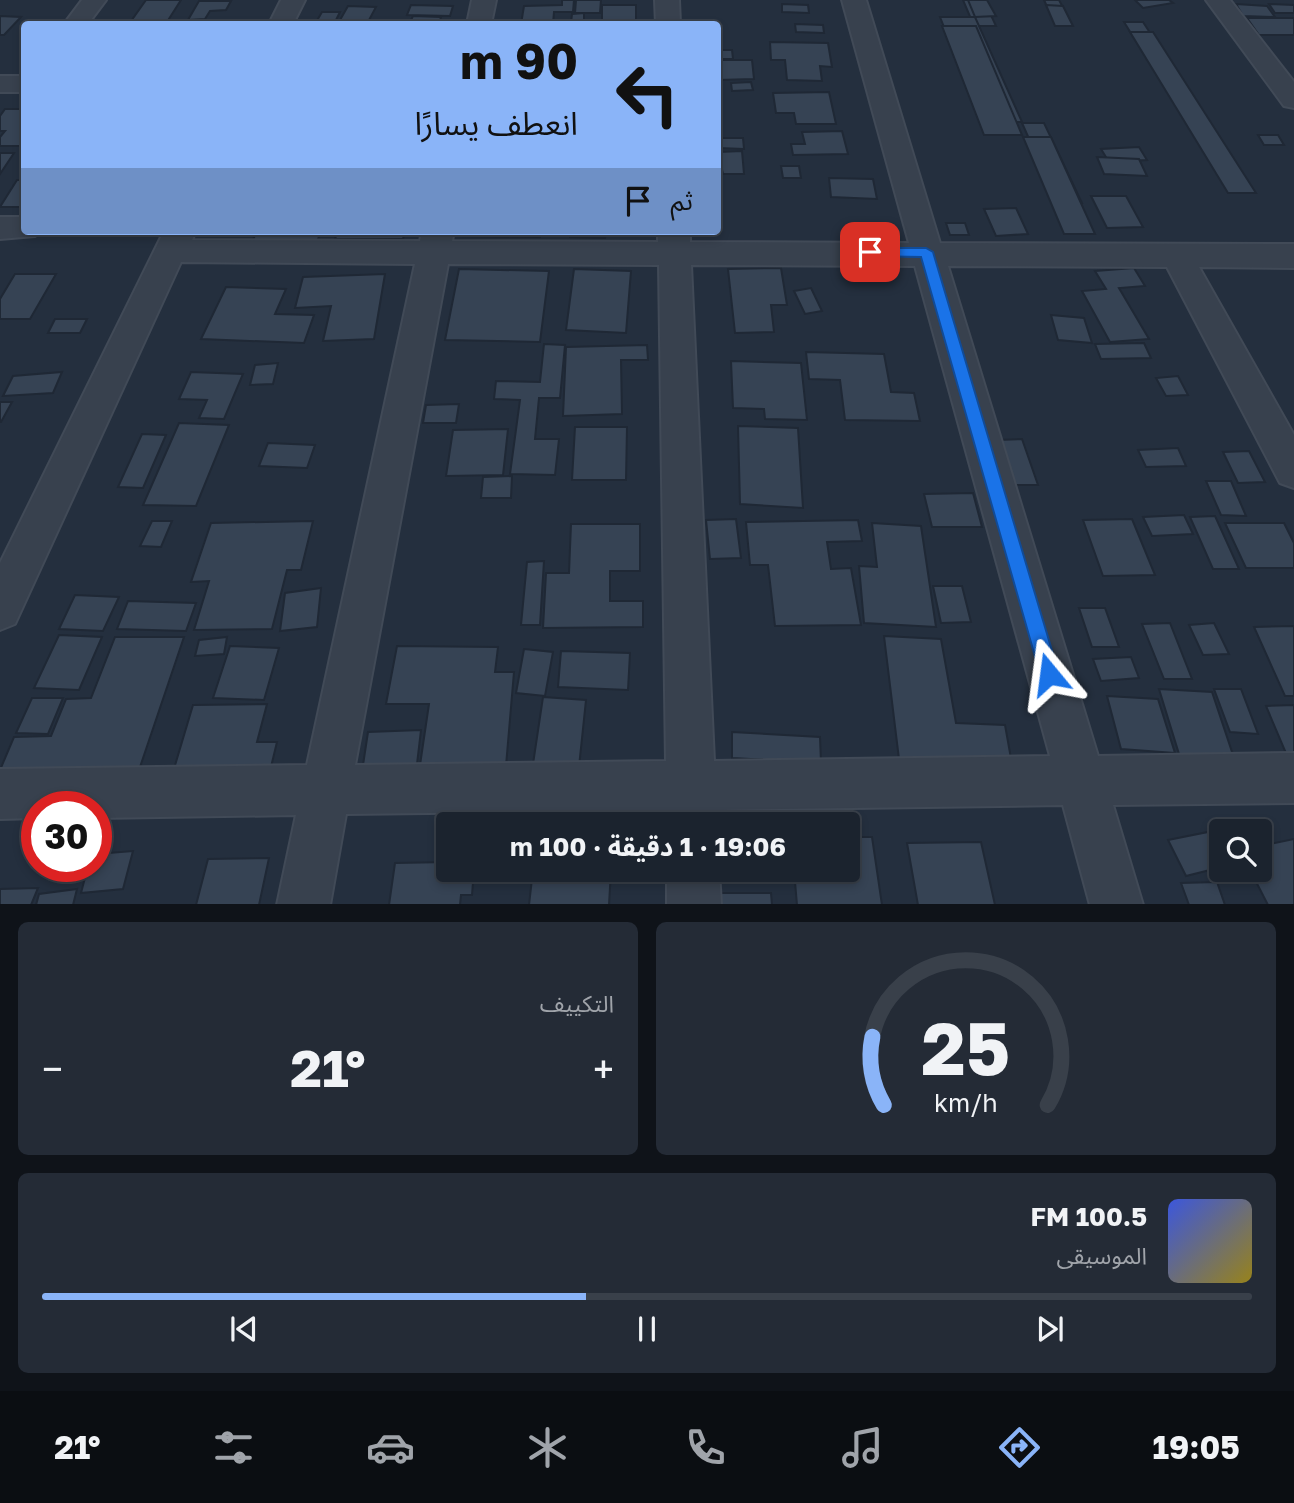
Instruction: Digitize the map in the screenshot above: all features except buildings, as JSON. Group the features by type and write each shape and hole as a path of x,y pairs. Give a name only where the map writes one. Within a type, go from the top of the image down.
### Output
{"street":[{"path":"78,21 94,0"},
{"path":"282,21 293,0"},
{"path":"480,21 484,0"},
{"path":"667,0 667,21"},
{"path":"854,0 1117,904"},
{"path":"1218,0 1294,100"},
{"path":"0,84 21,84"},
{"path":"0,228 21,228"},
{"path":"0,609 175,241 675,242 926,252 1294,256"},
{"path":"303,904 436,242"},
{"path":"675,242 691,804"},
{"path":"1177,256 1294,471"},
{"path":"0,794 327,789 691,804 1080,779 1294,778"},
{"path":"693,882 694,904"}],"route":[{"path":"870,252 926,252 1049,674"}]}
